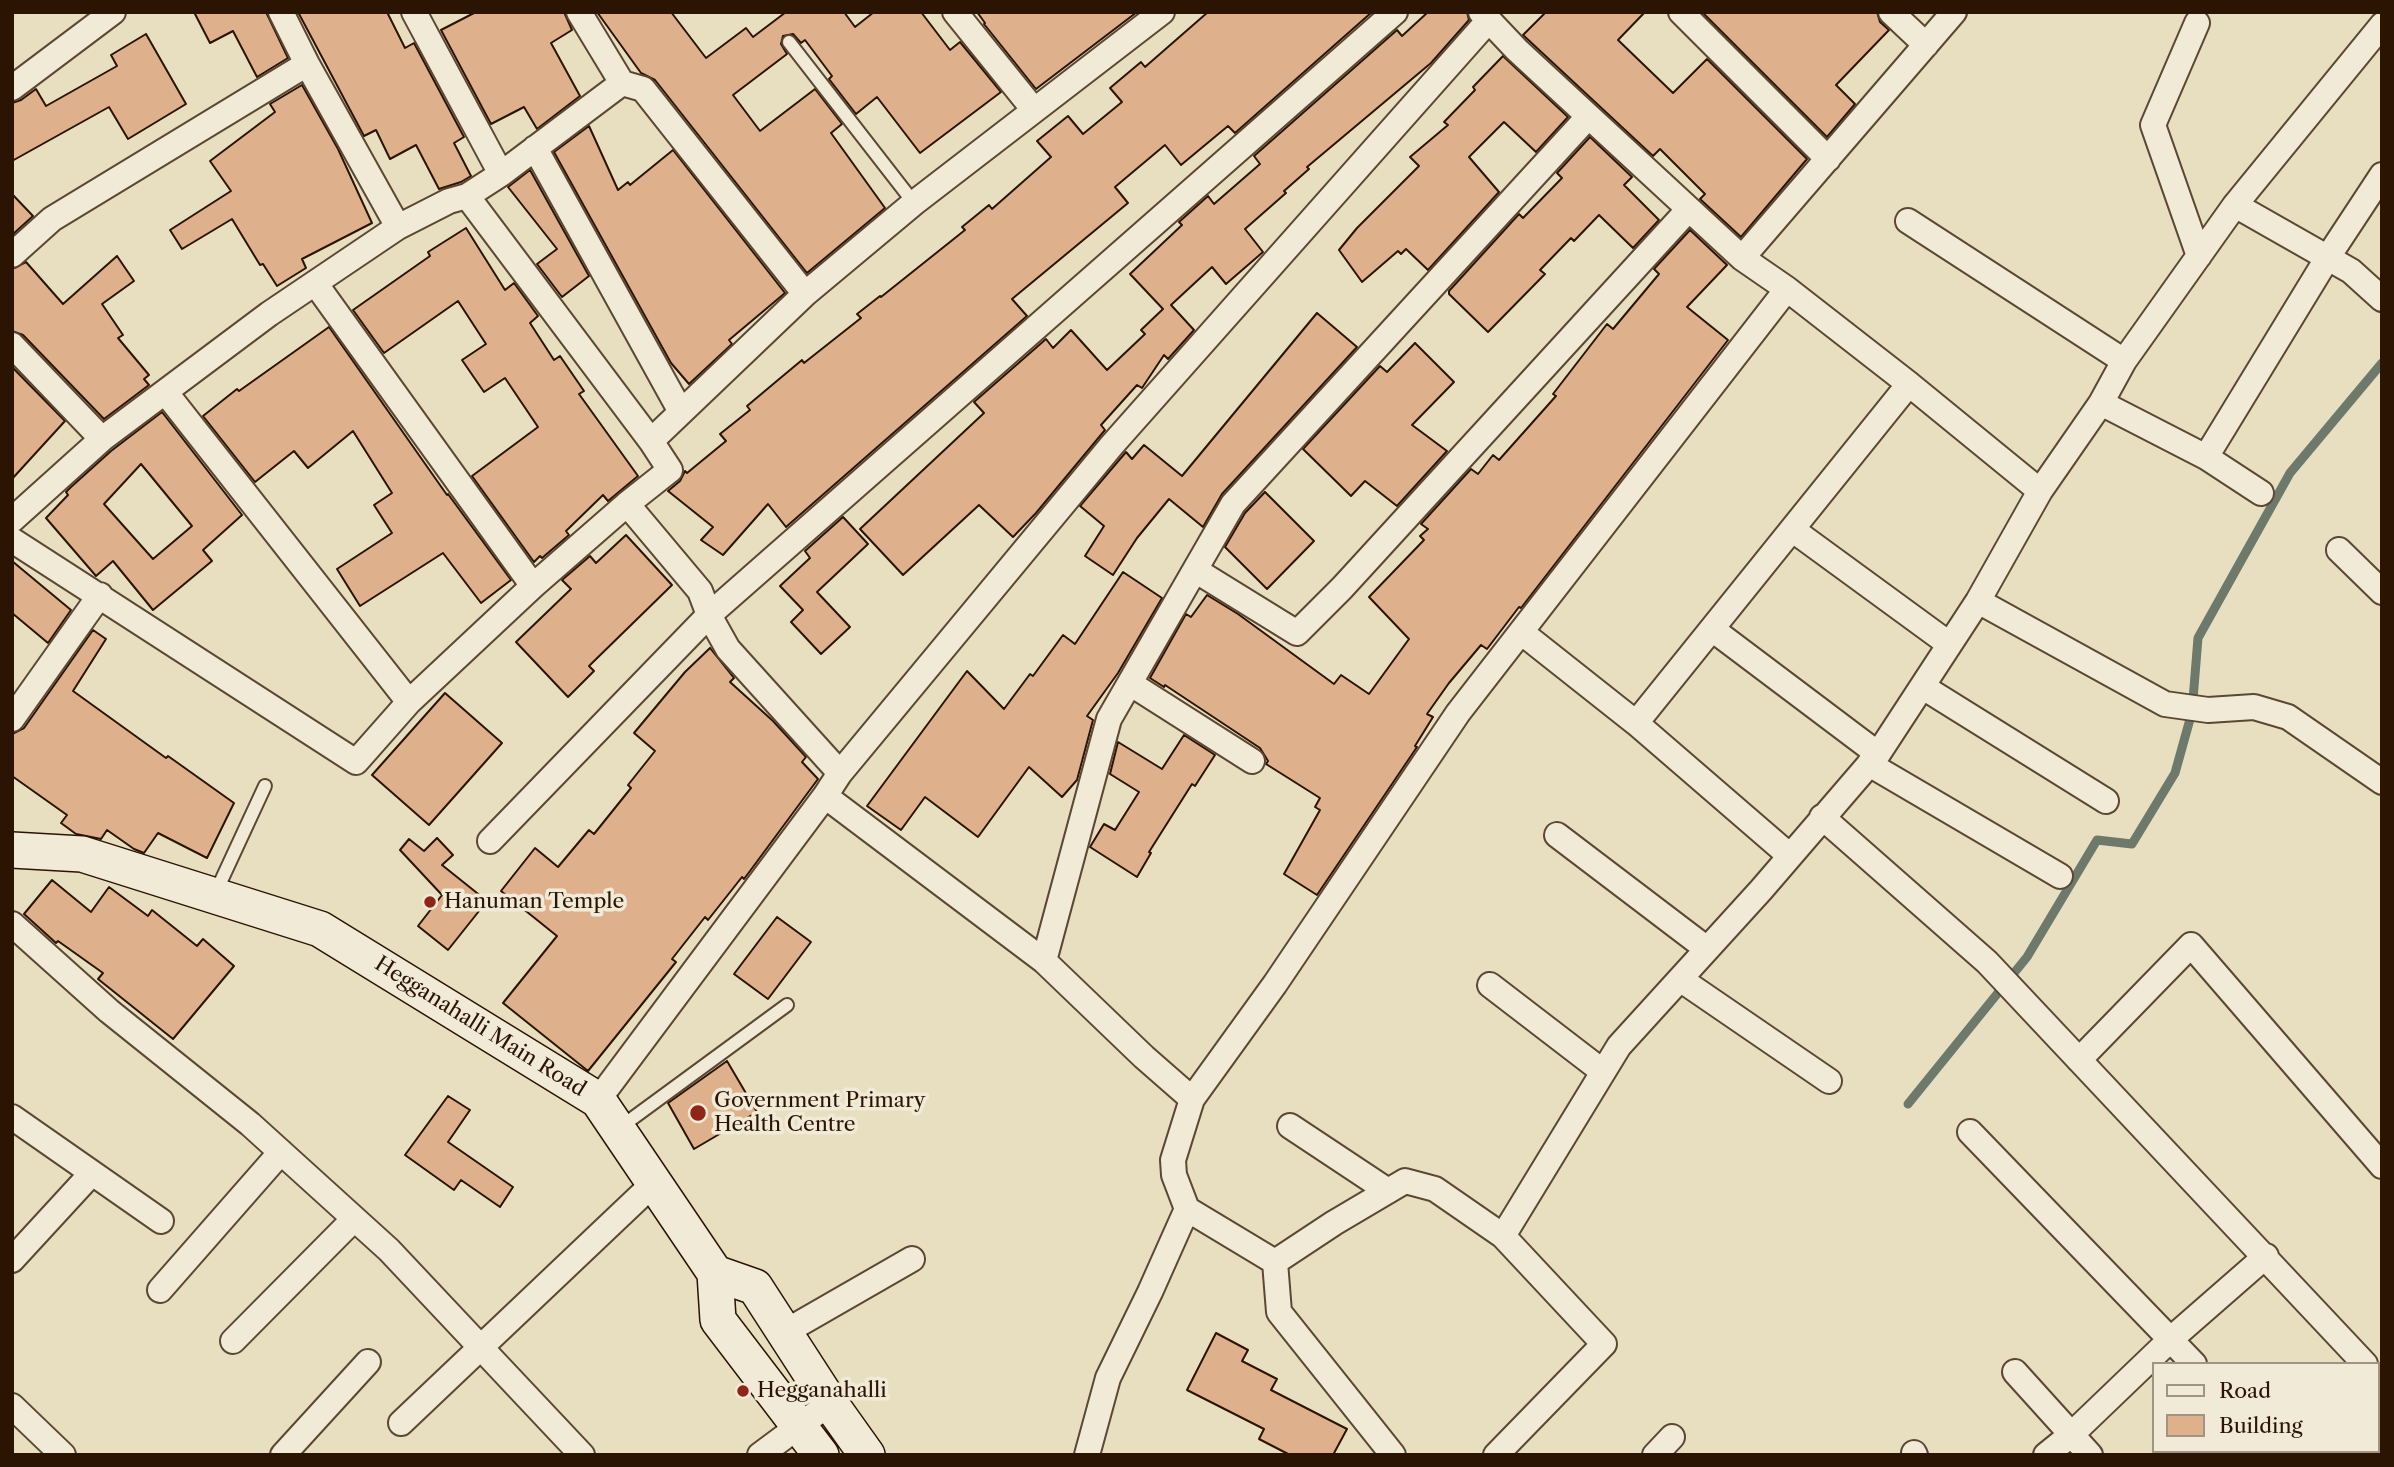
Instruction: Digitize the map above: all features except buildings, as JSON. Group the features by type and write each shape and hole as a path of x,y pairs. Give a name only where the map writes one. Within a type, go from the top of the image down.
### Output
{"main road":[{"name":"Hegganahalli Main Road","path":"12,850 82,854 320,929 598,1100 715,1273"},
{"path":"821,1455 718,1320 715,1273 755,1287 867,1455"}],"street":[{"path":"12,89 113,12"},
{"path":"281,12 398,227"},
{"path":"414,12 501,174"},
{"path":"579,12 622,83 643,89 805,294"},
{"path":"956,12 1034,110"},
{"path":"651,441 805,294 914,203 1162,12"},
{"path":"490,841 709,615 1395,12"},
{"path":"1681,12 1828,159"},
{"path":"1891,12 1926,45"},
{"path":"1741,258 1954,12"},
{"path":"598,1100 840,773 1112,445 1485,16 1517,50 1741,258 1787,289 1909,384 2040,491"},
{"path":"2195,16 2153,125 2199,257"},
{"path":"1503,1236 1619,1045 1790,856 1873,759 1978,601 2040,491 2101,403 2124,361 2235,205 2382,25"},
{"path":"12,254 52,219 307,64"},
{"path":"12,520 102,439 269,314 398,227 449,201 467,196 501,174 622,83"},
{"path":"1044,961 1109,719 1233,504 1588,117"},
{"path":"535,148 681,412"},
{"path":"2206,457 2328,257 2382,175"},
{"path":"12,540 356,762 409,702 533,586 670,470 467,196"},
{"path":"2235,205 2351,271 2382,299"},
{"path":"1195,570 1297,633 1352,578 1689,209"},
{"path":"1908,221 2124,361"},
{"path":"315,283 533,586"},
{"path":"1275,1262 1187,1209 1174,1175 1173,1160 1192,1099 1275,984 1458,713 1787,289"},
{"path":"12,345 102,439"},
{"path":"1636,723 1909,384"},
{"path":"166,393 409,702"},
{"path":"2101,403 2206,457 2261,493"},
{"path":"627,504 700,591 709,615 728,649 840,773"},
{"path":"1793,530 1949,644"},
{"path":"2339,550 2382,592"},
{"path":"12,719 100,595"},
{"path":"1978,601 2165,704 2208,710 2254,707 2288,717 2382,782"},
{"path":"1712,629 1873,759 2060,876"},
{"path":"1521,632 1636,723 1790,856"},
{"path":"1131,684 1252,761"},
{"path":"1923,687 2106,801"},
{"path":"825,796 1044,961 1192,1099"},
{"path":"1822,817 1996,972 2363,1362"},
{"path":"1557,835 1707,949"},
{"path":"12,924 109,1011 250,1124 389,1251 582,1455"},
{"path":"2079,1060 2191,945 2382,1166"},
{"path":"1680,979 1829,1081"},
{"path":"1490,985 1602,1071"},
{"path":"12,1117 161,1221"},
{"path":"1290,1126 1388,1191"},
{"path":"1970,1132 2192,1362"},
{"path":"160,1290 281,1152"},
{"path":"12,1260 92,1173"},
{"path":"1275,1262 1405,1181 1435,1189 1503,1236 1604,1344 1496,1455"},
{"path":"401,1423 654,1183"},
{"path":"1087,1455 1108,1378 1187,1209"},
{"path":"233,1342 354,1219"},
{"path":"2046,1455 2171,1339 2266,1256"},
{"path":"785,1332 912,1259"},
{"path":"1275,1262 1279,1312 1394,1455"},
{"path":"283,1455 368,1362"},
{"path":"2015,1372 2090,1455"},
{"path":"760,1455 830,1403"},
{"path":"12,1406 63,1455"}],"lane":[{"path":"789,42 914,203"},
{"path":"215,894 265,786"},
{"path":"618,1129 787,1005"}],"waterway":[{"path":"1908,1104 2027,957 2097,840 2132,844 2175,773 2192,712 2198,638 2290,473 2382,363"}],"place":[{"name":"Hanuman Temple","path":"430,902"},
{"name":"Government Primary Health Centre","path":"698,1113"},
{"name":"Hegganahalli","path":"743,1391"}]}
